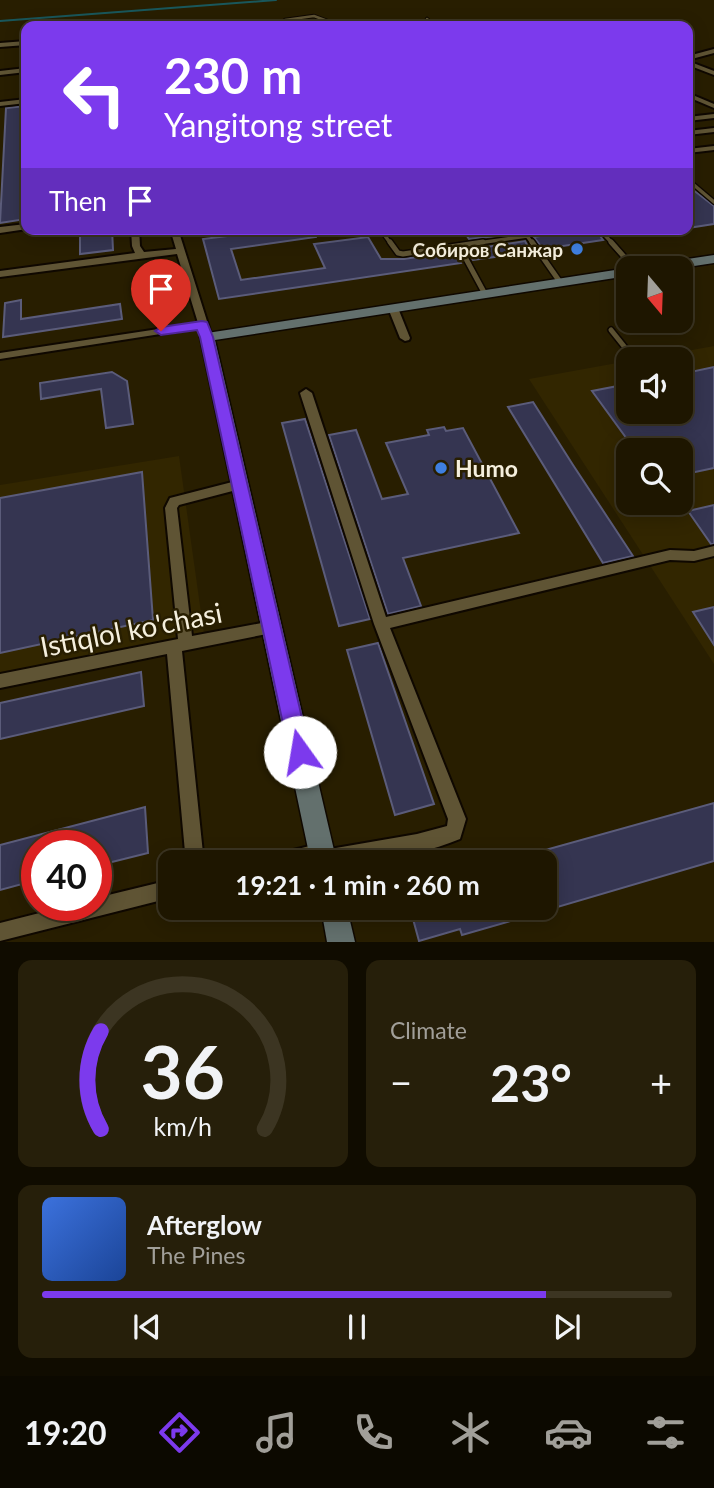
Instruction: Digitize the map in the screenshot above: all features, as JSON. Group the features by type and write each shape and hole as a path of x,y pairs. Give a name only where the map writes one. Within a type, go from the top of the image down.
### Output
{"street":[{"path":"0,45 21,43"},
{"path":"693,59 714,51"},
{"path":"693,63 714,73"},
{"path":"705,69 714,66"},
{"path":"0,73 21,71"},
{"path":"0,104 21,102"},
{"path":"693,118 714,115 709,104"},
{"path":"693,132 714,130"},
{"path":"693,150 714,148"},
{"path":"0,230 21,228"},
{"path":"135,235 136,246 141,255"},
{"path":"176,235 204,331 321,850"},
{"path":"0,274 180,251"},
{"path":"693,262 714,258"},
{"path":"0,356 393,308 616,274"},
{"path":"393,308 405,338"},
{"path":"306,393 381,624 457,819 454,832 417,843 373,850"},
{"path":"194,850 171,508 174,501 240,485"},
{"path":"381,624 670,555 714,551"},
{"name":"Istiqlol ko'chasi","path":"0,681 272,627"},
{"path":"0,932 158,892"},
{"path":"336,920 341,942"}],"lane":[{"path":"284,21 316,16 324,16 332,21"},
{"path":"693,184 714,202"},
{"path":"384,235 398,253 527,236 561,282"},
{"path":"604,235 623,256"},
{"path":"459,246 485,294"},
{"path":"611,330 625,347"}],"shaded area":[{"path":"714,346 714,664 617,515 693,515 693,438 616,438 616,513 529,379 616,363 616,424 693,424 693,350"},
{"path":"179,456 204,634 0,674 0,485"}],"building":[{"path":"21,106 21,220 0,223 6,108"},
{"path":"693,190 714,206 714,224 693,227"},
{"path":"80,235 112,235 113,250 80,254"},
{"path":"235,235 316,235 231,249 241,280 325,268 314,244 368,237 381,259 404,259 456,251 461,263 219,299 203,239"},
{"path":"466,235 498,236 469,239"},
{"path":"599,235 603,240 543,249 534,237"},
{"path":"525,241 531,252 473,260 467,250"},
{"path":"21,300 21,319 120,304 122,319 3,337 5,303"},
{"path":"714,367 714,468 693,472 693,438 626,438 616,424 693,424 693,371"},
{"path":"112,372 127,381 133,424 106,428 101,389 41,399 40,383"},
{"path":"616,386 616,424 592,391"},
{"path":"533,402 633,556 603,563 508,407"},
{"path":"305,419 370,619 339,626 282,423"},
{"name":"Humo","path":"444,427 446,431 463,428 519,533 403,558 421,606 388,614 329,435 356,430 382,499 408,494 386,443 429,435 427,430"},
{"path":"142,472 153,620 0,653 0,498"},
{"path":"714,505 714,544 711,544 691,515 693,510"},
{"path":"714,607 714,645 693,612"},
{"path":"378,643 434,804 395,815 347,650"},
{"path":"141,672 144,706 0,739 0,703"},
{"path":"714,803 714,861 557,907 557,850 545,850"},
{"path":"145,807 148,853 112,862 112,830 57,830"},
{"path":"21,839 21,884 0,890 0,845"},
{"path":"413,920 514,920 462,935 460,929 419,941"}],"waterway":[{"path":"0,21 276,0"}],"place":[{"name":"Собиров Санжар","path":"577,249"},
{"name":"Humo","path":"441,468"}],"route":[{"path":"161,331 202,325 207,337 300,752"}]}
